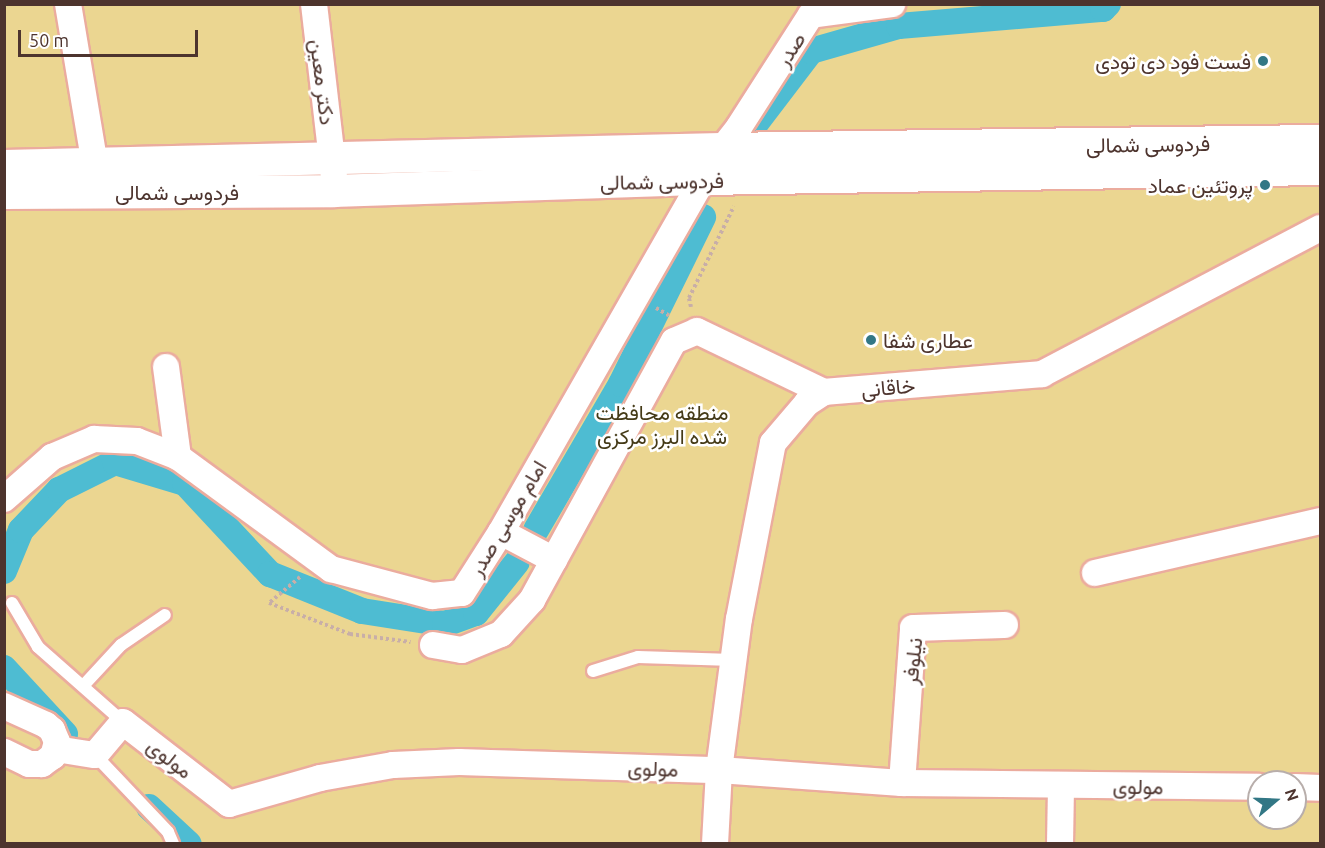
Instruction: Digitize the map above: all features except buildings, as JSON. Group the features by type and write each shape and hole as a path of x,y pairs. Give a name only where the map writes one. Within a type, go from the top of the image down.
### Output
{"street":[{"path":"68,4 95,166"},
{"name":"دکتر معین","path":"314,4 323,98 333,159 334,191"},
{"name":"صدر","path":"722,149 740,127 809,10 892,4"},
{"name":"فردوسی شمالی","path":"4,166 95,166 722,149 1320,141"},
{"name":"فردوسی شمالی","path":"4,193 334,191 704,179 1320,169"},
{"name":"امام موسی صدر","path":"4,499 52,457 94,439 137,441 178,457 331,569 432,596 462,592 501,532 634,296 704,179"},
{"name":"خاقانی","path":"824,392 1042,374 1320,228"},
{"path":"433,645 462,650 501,634 532,600 675,341 697,331 824,392"},
{"path":"166,367 178,457"},
{"path":"715,843 719,770 733,660 773,443 807,403 824,392"},
{"path":"1095,573 1320,522"},
{"path":"501,532 554,560"},
{"name":"نیلوفر","path":"902,783 913,628 1005,625"},
{"path":"4,706 52,730 56,749 49,761 35,765 4,752"},
{"path":"56,749 95,755 123,722"},
{"name":"مولوی","path":"123,722 229,804 320,778 393,765 459,762 719,770 902,783 1247,787"},
{"path":"1060,843 1061,785"}],"lane":[{"path":"12,603 38,647 123,722"},
{"path":"83,686 121,645 165,615"},
{"path":"593,671 638,657 733,660"},
{"path":"95,755 168,832 173,843"}],"path":[{"path":"697,331 689,298 747,180"},
{"path":"634,296 697,331"},
{"path":"319,561 269,603 350,634 433,645"}],"green space":[{"name":"منطقه محافظت شده البرز مرکزی","path":"5,5 1320,5 1320,843 5,844"}],"waterway":[{"path":"756,123 811,51 899,26 1103,9 1108,4"},
{"path":"536,530 621,384 703,217"},
{"path":"4,571 21,530 59,490 115,462 185,483 270,574 362,611 445,624 476,613 517,562"},
{"path":"4,668 65,734"},
{"path":"149,807 189,844"}],"place":[{"name":"فست فود دی تودی","path":"1263,61"},
{"name":"پروتئین عماد","path":"1265,185"},
{"name":"عطاری شفا","path":"871,340"}]}
